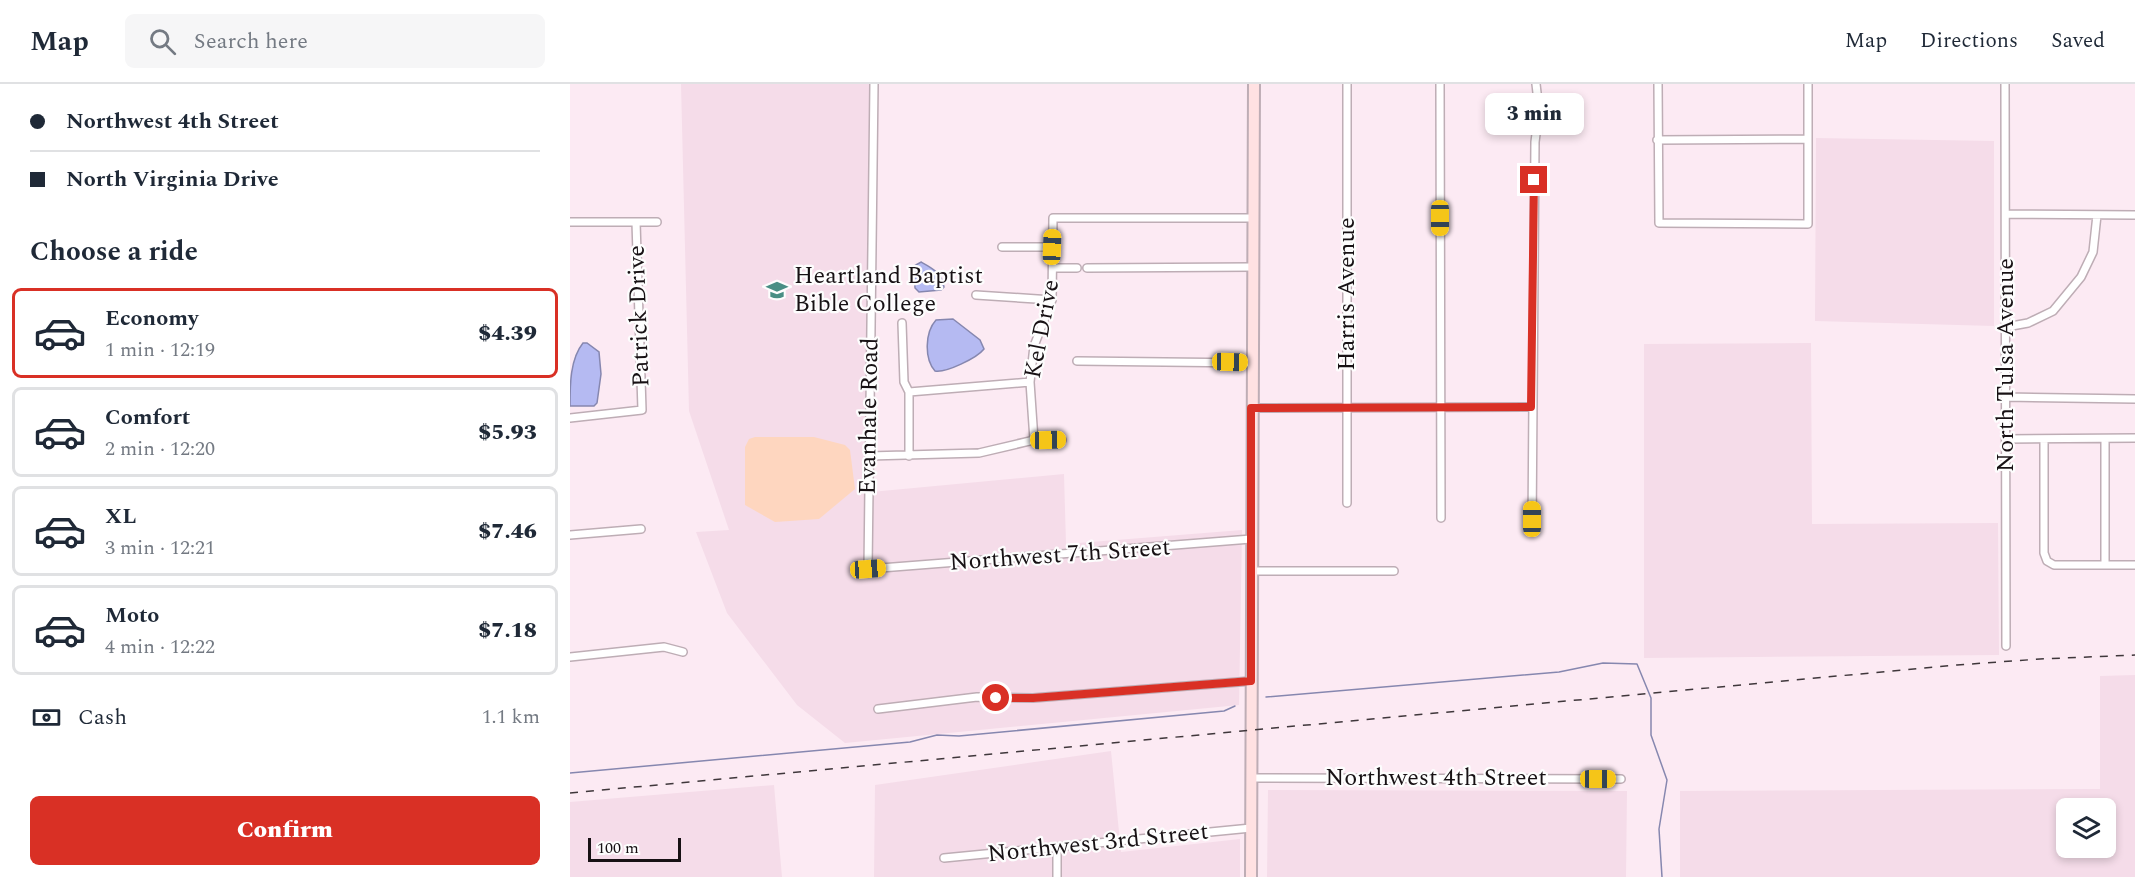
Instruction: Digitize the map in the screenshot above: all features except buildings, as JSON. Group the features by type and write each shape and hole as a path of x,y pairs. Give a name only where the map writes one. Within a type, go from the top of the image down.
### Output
{"main road":[{"path":"1251,877 1254,84"}],"street":[{"name":"Evanhale Road","path":"868,569 874,84"},
{"name":"Harris Avenue","path":"1347,84 1347,503"},
{"path":"1440,84 1441,518"},
{"path":"1532,529 1531,407 1535,137 1539,110 1536,84"},
{"path":"1658,84 1659,223 1808,224 1808,84"},
{"name":"North Tulsa Avenue","path":"2005,84 2006,646"},
{"path":"1657,140 1808,139"},
{"path":"2006,214 2135,215"},
{"path":"2006,327 2028,323 2053,311 2081,277 2093,252 2097,215"},
{"name":"Kel Drive","path":"1034,440 1030,382 1034,346 1052,300 1053,218 1252,218"},
{"path":"570,222 657,222"},
{"name":"Patrick Drive","path":"570,418 642,410 636,222"},
{"path":"1002,247 1052,247"},
{"path":"1087,268 1252,267"},
{"path":"1053,268 1077,268"},
{"path":"976,295 1052,300"},
{"path":"903,323 904,382 909,392 909,456"},
{"path":"1077,361 1252,363"},
{"path":"909,392 1030,382"},
{"path":"2005,397 2135,399"},
{"path":"1251,408 1531,407"},
{"path":"2006,439 2135,438"},
{"path":"2044,439 2044,553 2047,561 2054,565 2135,565"},
{"path":"2105,439 2105,565"},
{"path":"869,456 979,453 1034,440 1062,440"},
{"path":"570,536 641,529"},
{"name":"Northwest 7th Street","path":"868,569 1251,540"},
{"path":"1251,571 1394,571"},
{"path":"570,657 664,647 683,652"},
{"path":"878,709 977,698 1033,698 1251,681"},
{"name":"Northwest 4th Street","path":"1251,778 1621,779"},
{"name":"Northwest 3rd Street","path":"944,858 1251,828"},
{"path":"1056,877 1057,847"}],"shaded area":[{"path":"681,84 870,84 868,407 871,492 1064,474 1066,544 1242,530 1239,705 845,743 797,705 727,613 696,532 729,530 689,411"},
{"path":"1816,138 1994,141 1994,326 1815,321"},
{"path":"1811,343 1812,524 1998,523 1999,655 1644,658 1644,344"},
{"path":"755,437 814,437 845,445 850,450 855,489 819,519 775,522 745,505 745,447 749,439"},
{"path":"2135,675 2135,877 1680,877 1680,791 2100,789 2100,676"},
{"path":"1111,751 1121,852 1240,839 1240,877 874,877 875,785"},
{"path":"774,785 782,877 570,877 570,802"},
{"path":"1268,790 1627,791 1626,877 1267,877"}],"water":[{"path":"921,262 939,275 944,287 941,290 919,292 915,288 914,266"},
{"path":"953,319 980,340 984,349 961,364 946,370 935,371 929,360 927,346 932,325 936,320"},
{"path":"583,343 587,343 599,352 601,374 597,403 594,406 570,406 573,364"}],"waterway":[{"path":"1266,697 1559,672 1603,663 1637,664 1651,698 1651,735 1667,780 1659,829 1662,877"},
{"path":"570,773 910,742 937,735 959,736 1224,711 1235,706"}],"railway":[{"path":"570,793 1957,665 2135,655"}],"place":[{"name":"Heartland Baptist Bible College","path":"777,290"}],"route":[{"path":"996,698 1033,698 1251,681 1251,408 1531,407 1534,180"}]}
